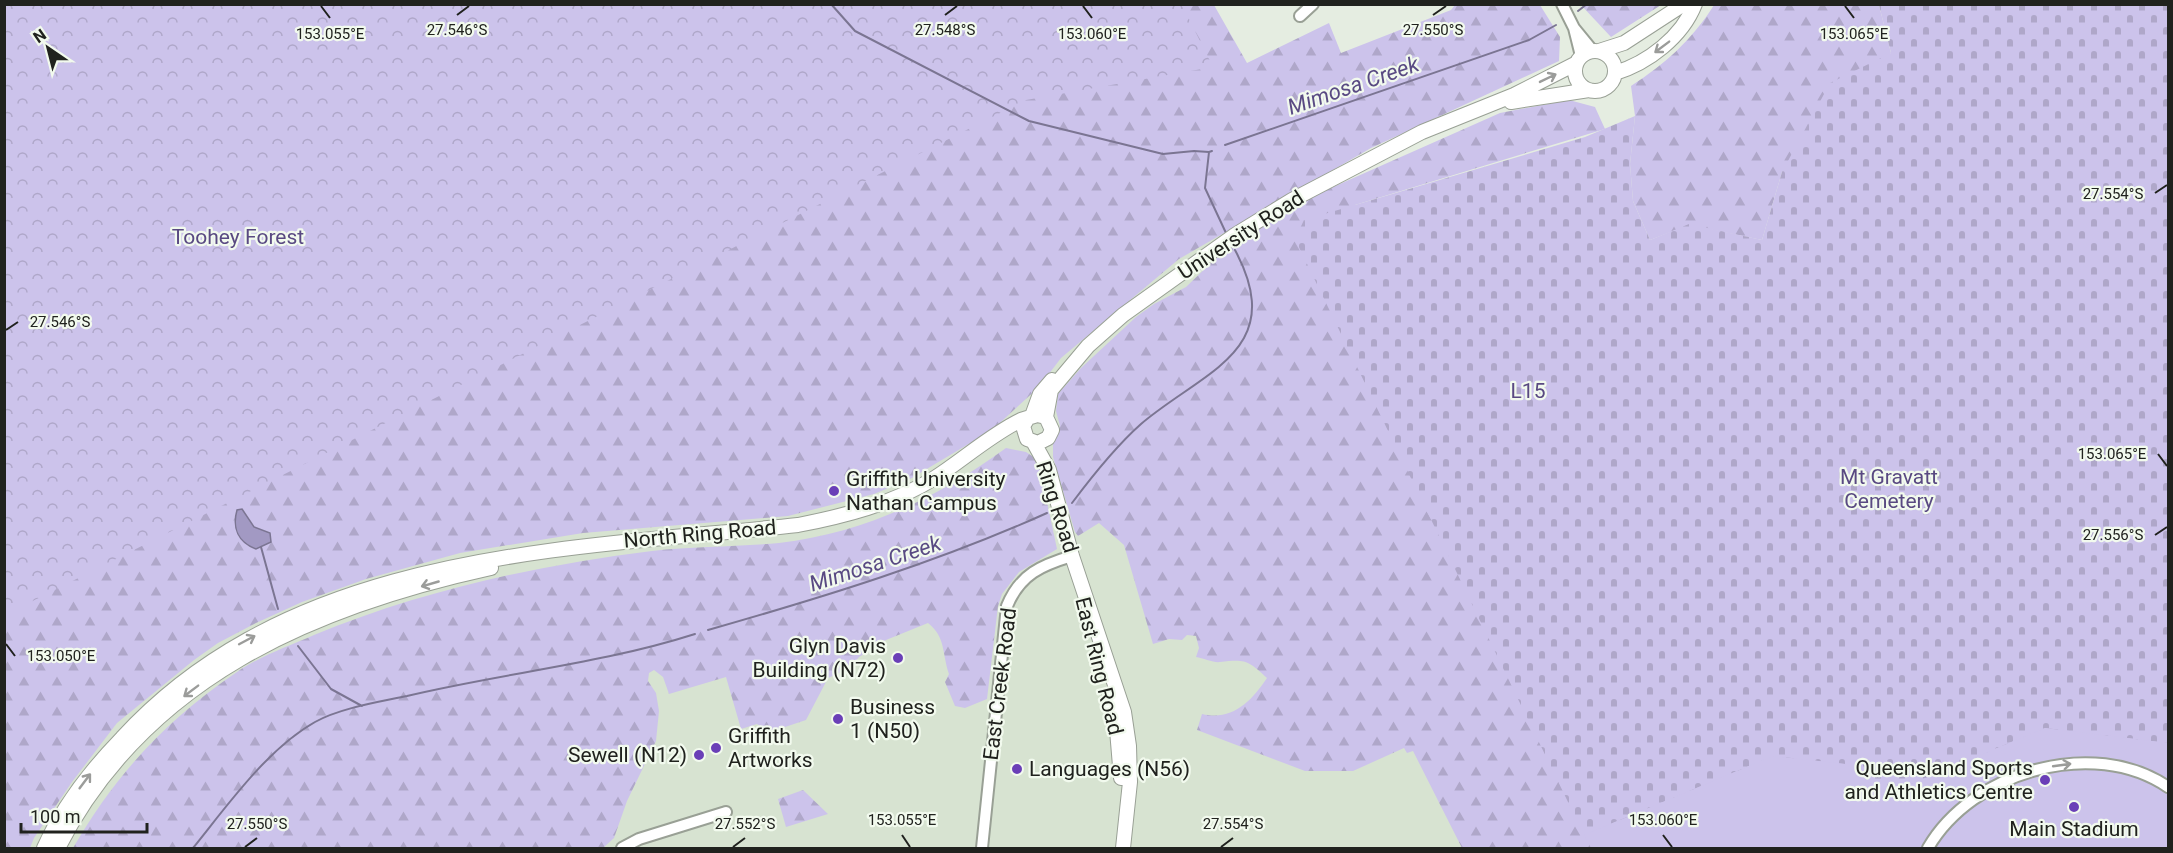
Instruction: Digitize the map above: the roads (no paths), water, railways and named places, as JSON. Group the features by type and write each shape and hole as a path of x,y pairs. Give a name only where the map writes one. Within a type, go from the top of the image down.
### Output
{"street":[{"path":"1300,16 1313,4"},
{"path":"1562,4 1587,55"},
{"name":"University Road","path":"1036,417 1040,394 1069,361 1139,303 1275,209 1422,132 1483,108 1587,55 1624,43 1684,4"},
{"path":"1587,55 1575,77 1583,87 1589,90 1605,88 1615,73 1646,59 1671,40 1690,18 1695,4"},
{"path":"1587,55 1613,61 1615,73"},
{"name":"University Road","path":"1483,108 1589,90"},
{"path":"1048,438 1042,443 1030,441 1023,426 1036,417 1052,425 1048,438 1049,470"},
{"name":"North Ring Road","path":"352,602 443,567 584,546 798,525 839,517 875,505 931,480 1009,426 1036,417"},
{"name":"North Ring Road","path":"352,602 522,561 585,551 789,532 837,522 919,492 955,472 1006,437 1014,435 1030,441"},
{"name":"Ring Road","path":"1030,441 1049,470 1072,556 1079,571"},
{"name":"East Creek Road","path":"982,849 1007,606 1012,594 1027,574 1039,567 1072,556"},
{"name":"East Ring Road","path":"1072,556 1075,575 1117,730 1122,789 1115,849"},
{"name":"East Ring Road","path":"1079,571 1127,730 1130,782 1122,849"},
{"path":"44,849 87,779 177,686 238,644 284,621 352,602"},
{"path":"58,849 86,800 131,735"},
{"path":"1928,849 1947,823 1983,793 2027,773 2080,763 2105,765 2134,770 2169,787"},
{"path":"622,849 639,838 726,812"}],"waterway":[{"path":"831,4 855,31 1029,121 1163,154 1209,152"},
{"name":"Mimosa Creek","path":"1578,11 1587,4"},
{"name":"Mimosa Creek","path":"1225,145 1529,40 1556,25"},
{"name":"Mimosa Creek","path":"1212,151 1209,152 1205,188 1226,233"},
{"name":"Mimosa Creek","path":"1072,503 1131,433 1165,405 1212,372 1231,355 1245,335 1252,312 1249,284 1235,250"},
{"name":"Mimosa Creek","path":"708,630 880,578 1006,531 1047,513"},
{"name":"Mimosa Creek","path":"261,547 278,609"},
{"name":"Mimosa Creek","path":"193,848 249,779 280,747 297,733 325,717 372,703 588,661 695,634"},
{"name":"Mimosa Creek","path":"298,646 331,689 362,706"}],"place":[{"name":"Griffith University Nathan Campus","path":"834,491"},
{"name":"Glyn Davis Building (N72)","path":"898,658"},
{"name":"Business 1 (N50)","path":"838,719"},
{"name":"Griffith Artworks","path":"716,748"},
{"name":"Sewell (N12)","path":"699,755"},
{"name":"Languages (N56)","path":"1017,769"},
{"name":"Queensland Sports and Athletics Centre","path":"2045,780"},
{"name":"Main Stadium","path":"2074,807"}],"park label":[{"name":"Toohey Forest","path":"238,237"},
{"name":"L15","path":"1528,391"},
{"name":"Mt Gravatt Cemetery","path":"1889,489"}]}
